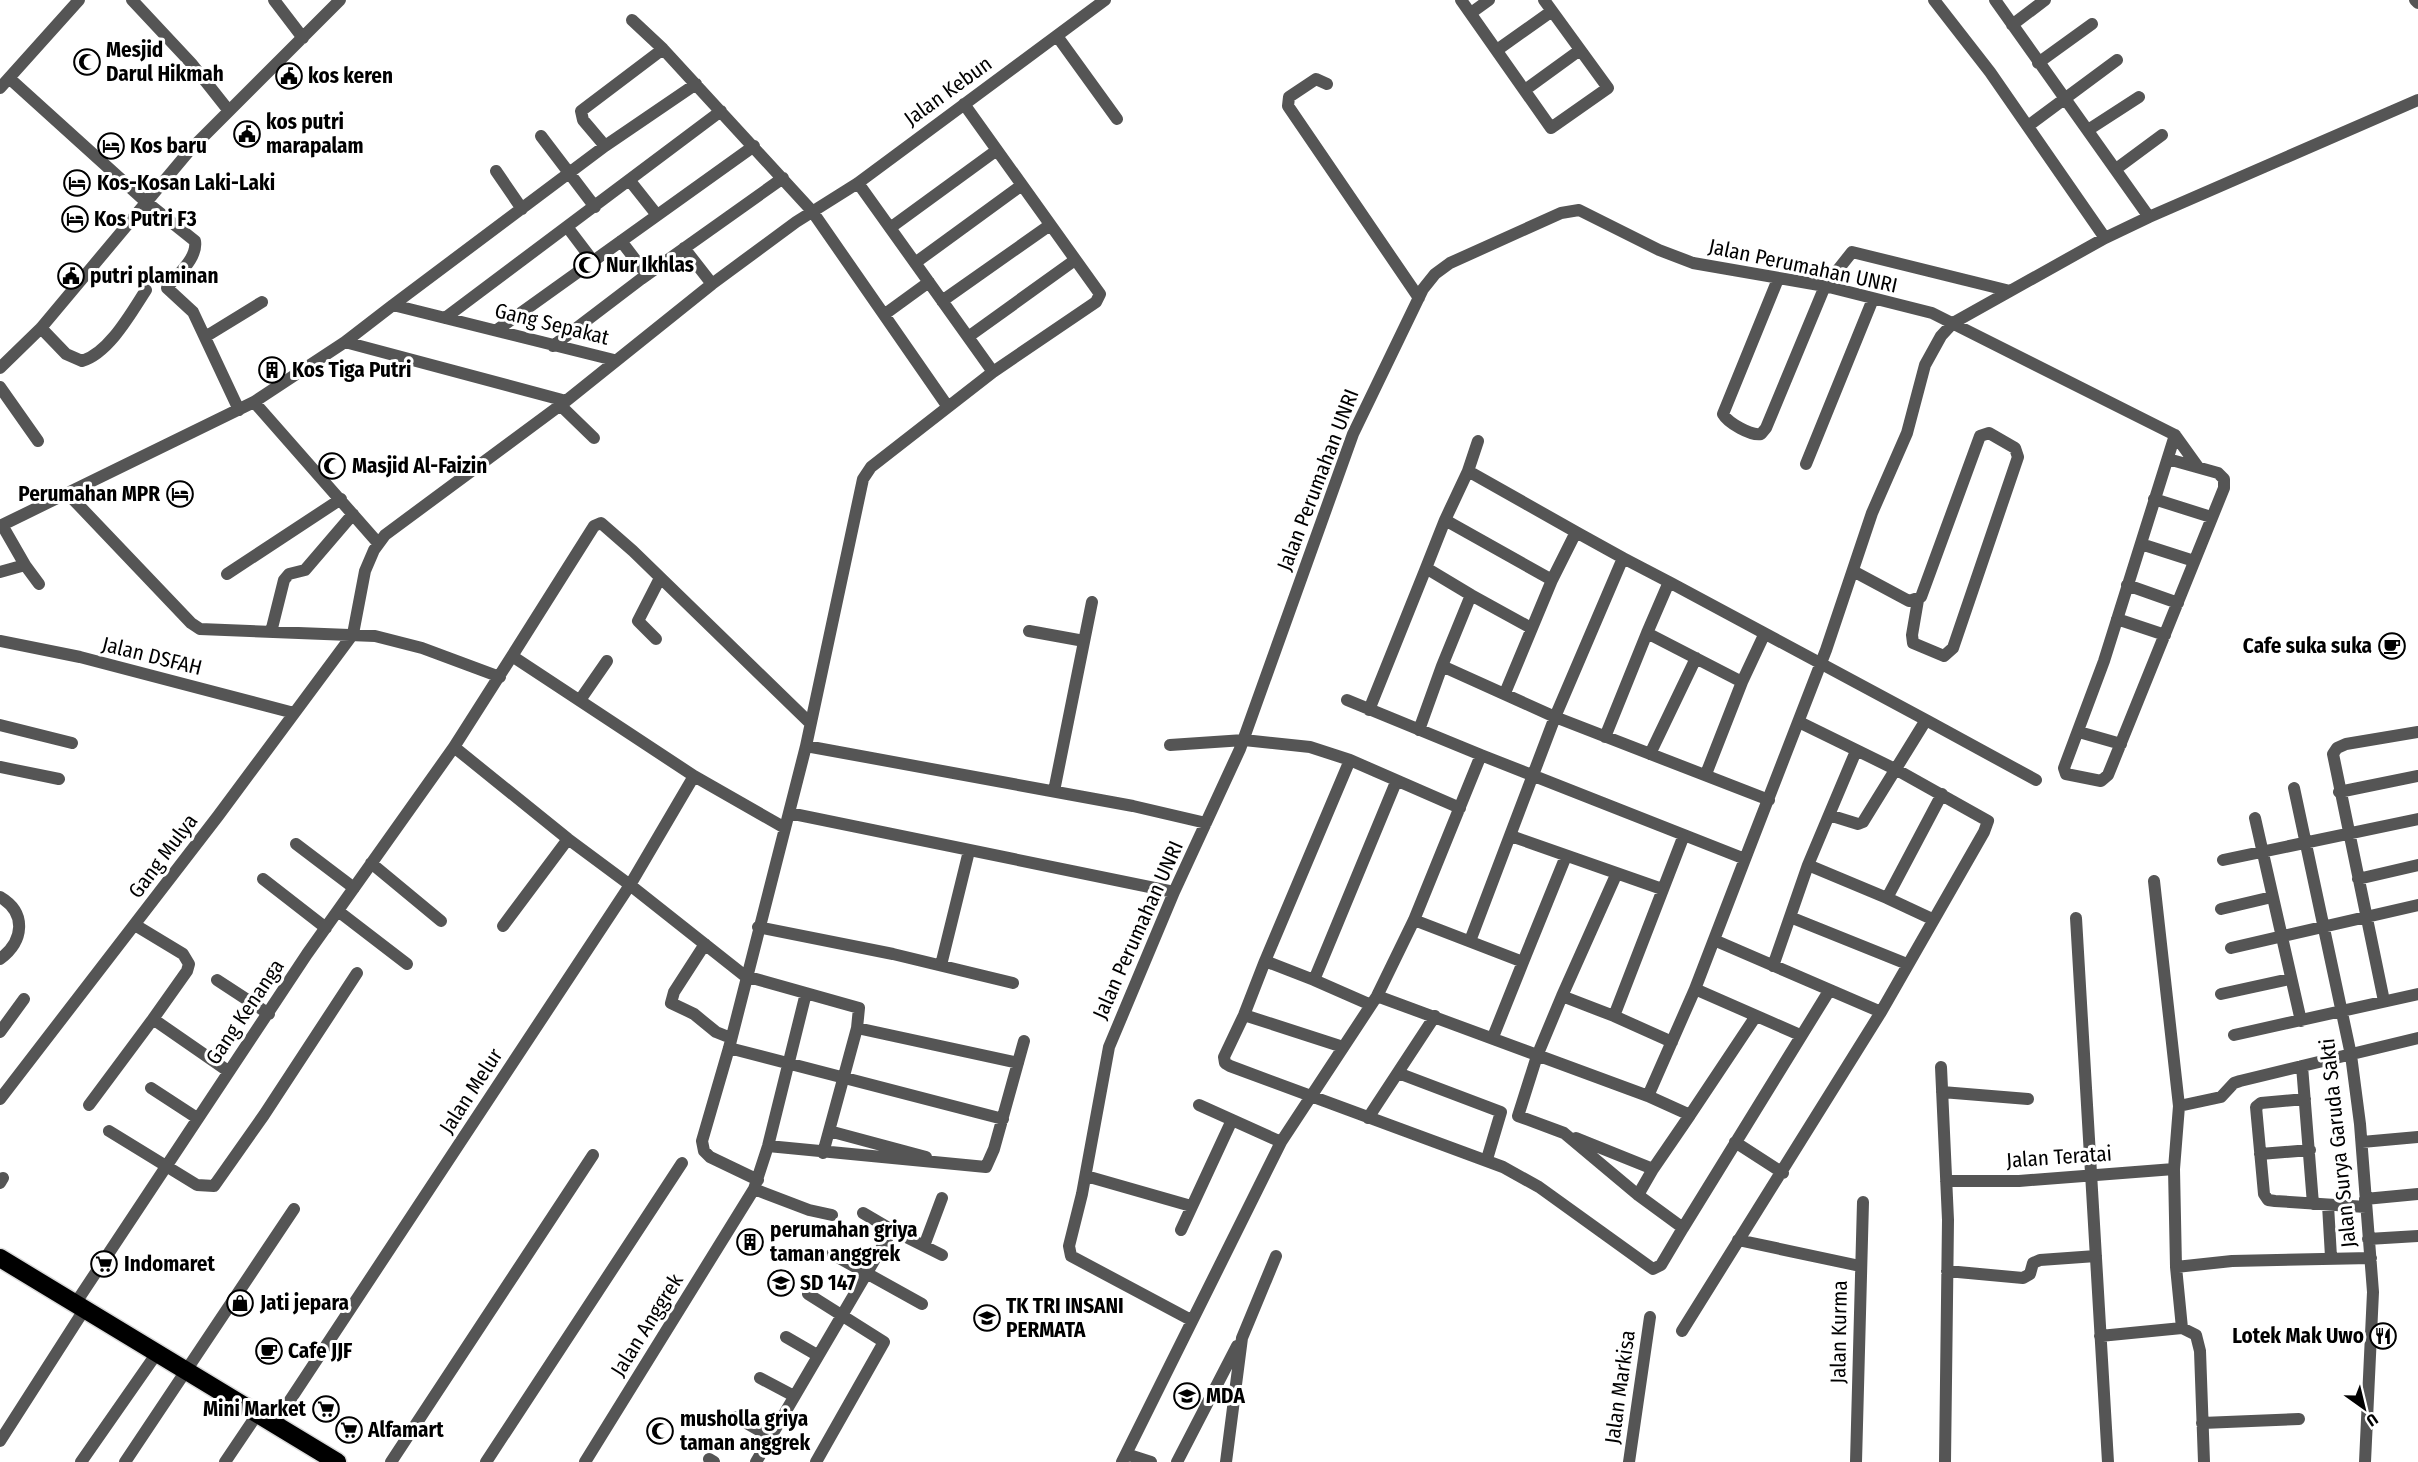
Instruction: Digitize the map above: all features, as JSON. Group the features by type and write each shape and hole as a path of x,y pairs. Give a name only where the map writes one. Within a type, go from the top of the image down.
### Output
{"highway":[{"path":"0,1258 337,1462"}],"street":[{"path":"132,0 191,63 229,111"},
{"path":"274,0 303,38"},
{"path":"0,368 41,328 89,273 145,201 229,111 340,0"},
{"name":"Jalan Kebun","path":"812,211 858,183 1105,0"},
{"path":"1461,0 1551,128 1607,91 1608,87 1544,0"},
{"path":"1471,13 1489,0"},
{"path":"1934,0 2028,126 2105,238"},
{"path":"1995,0 2149,217"},
{"path":"2012,25 2045,0"},
{"path":"0,88 71,3"},
{"path":"1497,50 1552,11"},
{"path":"632,20 696,84 812,211 948,406"},
{"path":"2038,63 2092,24"},
{"path":"1057,36 1118,119"},
{"path":"605,146 583,120 580,111 663,49"},
{"path":"1525,90 1580,50"},
{"path":"2028,126 2117,60"},
{"path":"9,78 145,201 195,241 196,248 193,256 167,288 193,312 239,410"},
{"path":"1327,84 1316,79 1311,81 1289,97 1288,106 1419,298"},
{"path":"39,584 1,526 69,495 254,402 345,342 605,146 696,84"},
{"path":"2088,130 2139,97"},
{"path":"1648,1096 1695,989 1769,800 1821,665 1872,513 1907,433 1925,365 1941,336 1953,323 2105,238 2418,100"},
{"path":"832,1215 809,1210 756,1185 710,1157 703,1148 745,976 806,746 863,479 871,467 948,406 1099,299 1100,294 964,104"},
{"path":"445,318 568,228 721,111"},
{"path":"2116,169 2162,135"},
{"path":"541,136 595,207"},
{"path":"497,330 754,146"},
{"path":"890,228 997,150"},
{"path":"496,171 522,209"},
{"path":"553,346 647,275 783,178"},
{"path":"630,181 657,215"},
{"path":"858,183 993,372"},
{"path":"915,263 1022,185"},
{"name":"Jalan Perumahan UNRI","path":"1191,1320 1071,1256 1069,1246 1086,1176 1109,1047 1174,892 1244,740 1343,458 1429,280 1450,263 1572,209 1597,217 1676,258 1710,268 1825,286 1932,314 2175,435"},
{"name":"Gang Sepakat","path":"393,305 614,360 812,211"},
{"path":"942,301 1050,225"},
{"path":"568,228 593,261"},
{"path":"621,241 647,275"},
{"path":"684,248 712,284"},
{"path":"1778,279 1724,414 1727,420 1754,435 1761,434 1766,428 1825,286 1852,252 2010,291"},
{"path":"968,338 1075,260"},
{"path":"885,314 929,282"},
{"path":"41,328 66,354 82,361 89,359 110,339 146,290"},
{"path":"1806,464 1873,299"},
{"path":"206,337 262,302"},
{"path":"345,342 563,403 594,438"},
{"path":"353,634 365,571 378,543 395,526 563,403 614,360"},
{"path":"0,387 38,441"},
{"path":"254,402 378,543"},
{"path":"1853,571 1909,601 1918,600 1924,593 1980,436 1989,434 2015,448 2018,457 1953,648 1948,654 1944,656 1913,644 1912,635 1918,600"},
{"path":"2168,459 2218,473 2224,479 2224,488 2108,775 2104,780 2093,781 2066,774 2064,768 2079,732 2117,618 2175,435"},
{"path":"2175,435 2198,467"},
{"path":"1369,710 1445,520 1468,471 1478,441"},
{"path":"1468,471 1764,635 2036,780"},
{"path":"69,495 195,626 209,632 353,634 402,642 500,677"},
{"path":"227,574 341,499"},
{"path":"2154,499 2211,517"},
{"path":"272,632 284,580 289,574 305,570 353,514"},
{"path":"1445,520 1552,580"},
{"name":"Gang Kenanga","path":"0,1441 164,1166 326,928 454,747 596,524 607,526 660,578"},
{"path":"1505,693 1552,580 1576,532"},
{"path":"2141,544 2194,561"},
{"path":"1470,941 1555,717 1623,558"},
{"path":"0,572 25,565"},
{"path":"1426,568 1531,628"},
{"path":"656,639 638,621 660,578 810,723"},
{"path":"1605,737 1669,582"},
{"path":"2127,585 2178,603"},
{"path":"1419,730 1471,595"},
{"path":"1054,791 1092,602"},
{"path":"2117,618 2165,635"},
{"path":"1029,631 1084,641"},
{"path":"1647,633 1742,682"},
{"name":"Gang Mulya","path":"0,1099 135,925 353,634"},
{"path":"1706,774 1742,682 1764,635"},
{"name":"Jalan DSFAH","path":"0,641 80,657 294,713"},
{"path":"512,656 694,776 785,828"},
{"path":"1650,754 1696,658"},
{"path":"580,700 607,661"},
{"path":"1442,666 1555,717 1769,800"},
{"path":"1347,700 1745,859"},
{"path":"1829,815 1856,824 1861,823 1897,770 1926,720"},
{"path":"1682,1331 1738,1240 1783,1173 1881,1012 1932,919 1988,825 1986,819 1942,794 1799,722"},
{"path":"0,726 72,743"},
{"path":"2079,732 2121,744"},
{"path":"2384,1001 2332,759 2337,748 2346,744 2418,732"},
{"path":"1170,745 1244,740 1310,747 1350,760 1460,808"},
{"path":"806,746 1054,791 1206,823"},
{"path":"454,747 745,976 858,1006 860,1010 857,1028 823,1153"},
{"path":"1773,966 1808,865 1856,751"},
{"path":"1151,1462 1130,1459 1191,1320 1281,1142 1374,1000 1414,920 1481,754"},
{"path":"1350,760 1244,1015 1224,1057 1225,1063 1368,1118 1487,1159 1539,1187 1653,1269 1661,1265 1829,991"},
{"path":"0,767 59,779"},
{"name":"Jalan Melur","path":"275,1423 630,885 694,776"},
{"path":"2339,792 2418,776"},
{"path":"1314,980 1396,782"},
{"name":"Jalan Surya Garuda Sakti","path":"2294,788 2351,1055 2361,1142 2371,1258 2373,1322 2365,1462"},
{"path":"1887,898 1942,794"},
{"path":"789,813 1174,892"},
{"path":"2255,818 2301,1021"},
{"path":"2223,860 2418,819"},
{"path":"1614,1016 1684,835"},
{"path":"1511,836 1616,875 1662,889"},
{"path":"503,926 568,839"},
{"path":"296,844 354,888"},
{"path":"941,965 969,851"},
{"path":"1493,1037 1566,856"},
{"path":"371,863 441,921"},
{"path":"1808,865 1932,919"},
{"path":"2358,879 2418,865"},
{"path":"1518,1116 1537,1056 1616,875"},
{"path":"263,879 326,928"},
{"path":"2154,882 2179,1106 2174,1169 2176,1267 2182,1328"},
{"path":"0,897 16,910 20,927 14,945 0,959"},
{"path":"2221,909 2272,897"},
{"path":"2231,948 2418,905"},
{"path":"338,911 407,964"},
{"path":"1790,917 1907,964"},
{"path":"2076,918 2108,1462"},
{"path":"1414,920 1522,962"},
{"path":"89,1105 153,1019 187,971 189,964 183,954 135,925"},
{"path":"758,927 941,965 1013,983"},
{"path":"1714,940 1881,1012"},
{"path":"705,944 674,992 671,1003 694,1014 730,1043 789,1064 1003,1119"},
{"path":"1265,961 1314,980 1374,1000 1435,1016 1493,1037 1537,1056 1648,1096 1690,1116"},
{"path":"109,1131 164,1166 205,1187 217,1184 357,973"},
{"path":"2221,994 2290,979"},
{"path":"217,980 269,1014"},
{"path":"1695,989 1800,1035"},
{"name":"Jalan Anggrek","path":"585,1462 756,1185 806,993"},
{"path":"2234,1035 2418,994"},
{"path":"1562,996 1672,1042"},
{"path":"0,1032 24,999"},
{"path":"1244,1015 1343,1047"},
{"path":"1368,1118 1435,1016"},
{"path":"1638,1195 1756,1016"},
{"path":"153,1019 228,1071"},
{"path":"857,1028 1018,1063"},
{"path":"2179,1106 2217,1099 2226,1094 2234,1083 2418,1038"},
{"path":"768,1146 988,1167 1024,1041"},
{"path":"2302,1066 2313,1204"},
{"path":"1941,1067 1947,1271 1945,1462"},
{"path":"1398,1073 1564,1133 1653,1170"},
{"path":"151,1088 197,1118"},
{"path":"1942,1092 2028,1099"},
{"path":"2305,1099 2257,1105 2262,1190 2267,1199 2328,1205 2365,1203 2418,1194"},
{"path":"1199,1105 1281,1142"},
{"path":"1487,1159 1501,1112"},
{"path":"1180,1230 1232,1120"},
{"path":"829,1131 950,1164"},
{"path":"1564,1133 1638,1195 1683,1228"},
{"path":"2361,1142 2418,1137"},
{"path":"1735,1142 1783,1173"},
{"path":"2260,1154 2310,1150"},
{"path":"391,1462 593,1155"},
{"path":"486,1462 682,1163"},
{"name":"Jalan Teratai","path":"1946,1182 2019,1181 2174,1169"},
{"path":"1086,1176 1191,1206"},
{"path":"924,1246 942,1198"},
{"name":"Jalan Kurma","path":"1856,1462 1863,1202"},
{"path":"2328,1205 2331,1257"},
{"path":"125,1462 294,1209"},
{"path":"863,1213 889,1235 924,1246 942,1255"},
{"path":"756,1462 865,1272 889,1235"},
{"path":"2368,1239 2418,1236"},
{"path":"1738,1240 1860,1266"},
{"path":"832,1254 922,1304"},
{"path":"1177,1462 1242,1338 1276,1256"},
{"path":"1947,1271 2023,1278 2030,1274 2033,1263 2040,1260 2096,1256"},
{"path":"2176,1267 2232,1261 2331,1257 2371,1258"},
{"path":"808,1294 881,1339 884,1344 816,1462"},
{"name":"Jalan Markisa","path":"1629,1462 1650,1317"},
{"path":"2100,1336 2182,1328 2196,1335 2199,1342 2204,1462"},
{"path":"786,1337 818,1355"},
{"path":"1226,1462 1242,1338"},
{"path":"81,1462 157,1353"},
{"path":"760,1378 794,1396"},
{"path":"225,1462 258,1413"},
{"path":"736,1418 771,1437"},
{"path":"2202,1423 2299,1419"}],"place":[{"name":"Mesjid Darul Hikmah","path":"87,62"},
{"name":"kos keren","path":"289,76"},
{"name":"kos putri marapalam","path":"247,134"},
{"name":"Kos baru","path":"111,146"},
{"name":"Kos-Kosan Laki-Laki","path":"77,183"},
{"name":"Kos Putri F3","path":"75,219"},
{"name":"Nur Ikhlas","path":"587,265"},
{"name":"putri plaminan","path":"71,276"},
{"name":"Kos Tiga Putri","path":"272,370"},
{"name":"Masjid Al-Faizin","path":"332,466"},
{"name":"Perumahan MPR","path":"180,494"},
{"name":"Cafe suka suka","path":"2392,646"},
{"name":"perumahan griya taman anggrek","path":"750,1242"},
{"name":"Indomaret","path":"104,1264"},
{"name":"SD 147","path":"781,1283"},
{"name":"Jati jepara","path":"240,1303"},
{"name":"TK TRI INSANI PERMATA","path":"987,1318"},
{"name":"Lotek Mak Uwo","path":"2383,1336"},
{"name":"Cafe JJF","path":"269,1351"},
{"name":"MDA","path":"1187,1396"},
{"name":"Mini Market","path":"326,1409"},
{"name":"Alfamart","path":"349,1430"},
{"name":"musholla griya taman anggrek","path":"660,1431"}]}
